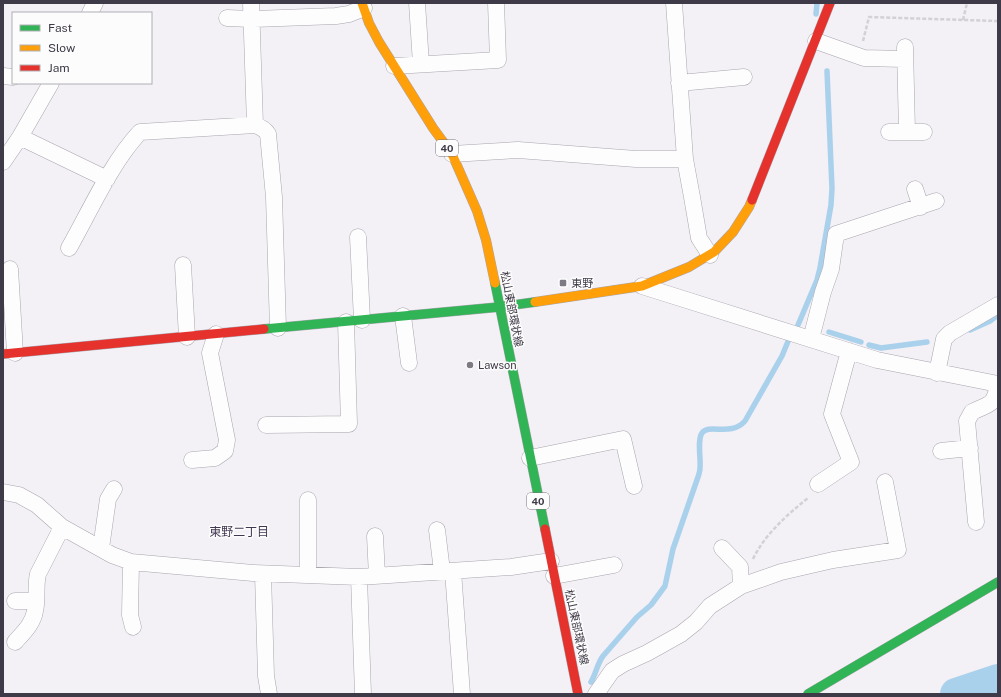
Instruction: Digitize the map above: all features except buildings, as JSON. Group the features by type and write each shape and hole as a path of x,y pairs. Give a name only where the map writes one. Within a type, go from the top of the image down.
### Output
{"street":[{"path":"90,12 95,3"},
{"path":"251,3 255,125"},
{"path":"417,3 421,64"},
{"path":"394,66 498,60 496,3"},
{"path":"674,3 685,159 698,238 710,255"},
{"path":"10,269 9,354 499,307 642,286 689,267 710,255 733,232 749,207 830,3"},
{"path":"227,18 251,19 336,16 349,14 363,6"},
{"name":"松山東部環状線","path":"363,6 369,23 394,66 433,128 452,154 477,211 486,240 578,694"},
{"path":"816,41 864,58 905,53 907,132"},
{"path":"679,82 744,77"},
{"path":"3,162 20,137 49,84"},
{"path":"69,248 107,179 132,141 140,132 255,125 265,130 268,134 274,197 278,328"},
{"path":"889,132 924,132"},
{"path":"20,137 107,179"},
{"path":"452,154 518,150 636,159 685,159"},
{"path":"915,189 921,207"},
{"path":"811,339 823,292 831,270 836,234 936,201"},
{"path":"358,238 362,320"},
{"path":"183,266 187,337"},
{"path":"642,286 877,360 998,385 996,396 989,405 972,412 968,421 976,522"},
{"path":"937,372 944,339 950,333 998,305"},
{"path":"403,316 410,363"},
{"path":"266,425 349,424 346,322"},
{"path":"192,460 215,458 225,451 227,440 210,353 216,334"},
{"path":"818,484 851,462 832,414 849,351"},
{"path":"530,458 623,439 634,486"},
{"path":"941,451 970,448"},
{"path":"596,694 612,671 681,634 696,622 710,606 741,586 781,572 833,560 898,550 885,482"},
{"path":"100,548 108,499 114,489"},
{"path":"3,492 19,495 37,505 62,527 112,555 131,562 263,574 359,577 511,567 552,568 614,564"},
{"path":"308,500 308,575"},
{"path":"15,642 31,623 35,612 36,582 38,574 62,527"},
{"path":"437,530 448,571 462,694"},
{"path":"375,536 377,576"},
{"path":"722,548 740,568 741,586"},
{"path":"131,562 130,615 133,627"},
{"path":"263,574 266,676 269,694"},
{"path":"359,577 363,694"},
{"path":"808,694 998,582"},
{"path":"15,601 36,601"}],"path":[{"path":"963,20 967,3"},
{"path":"859,56 869,17 998,20"},
{"path":"741,586 758,548 781,521 817,491 818,484"}],"waterway":[{"path":"816,14 817,3"},
{"path":"798,325 817,280 831,205 832,188 827,71"},
{"path":"970,330 990,321 998,315"},
{"path":"829,332 861,342"},
{"path":"591,682 603,656 637,617 651,605 665,586 673,549 699,472 700,440 702,433 705,430 710,429 733,428 739,426 745,421 782,356 789,339"},
{"path":"869,345 881,348 927,342"},
{"path":"956,694 998,680"}],"traffic: fast":[{"path":"495,283 545,529"},
{"path":"264,329 499,307 535,302"},
{"path":"808,694 998,582"}],"traffic: slow":[{"path":"362,3 369,23 379,42 433,128 452,154 477,211 486,240 495,283"},
{"path":"535,302 642,286 689,267 714,252 733,232 752,200"}],"traffic: jam":[{"path":"752,200 830,3"},
{"path":"3,354 264,329"},
{"path":"545,529 578,694"}],"place":[{"name":"東野","path":"563,283"},
{"name":"Lawson","path":"470,365"}],"district":[{"name":"東野二丁目","path":"239,532"}]}
